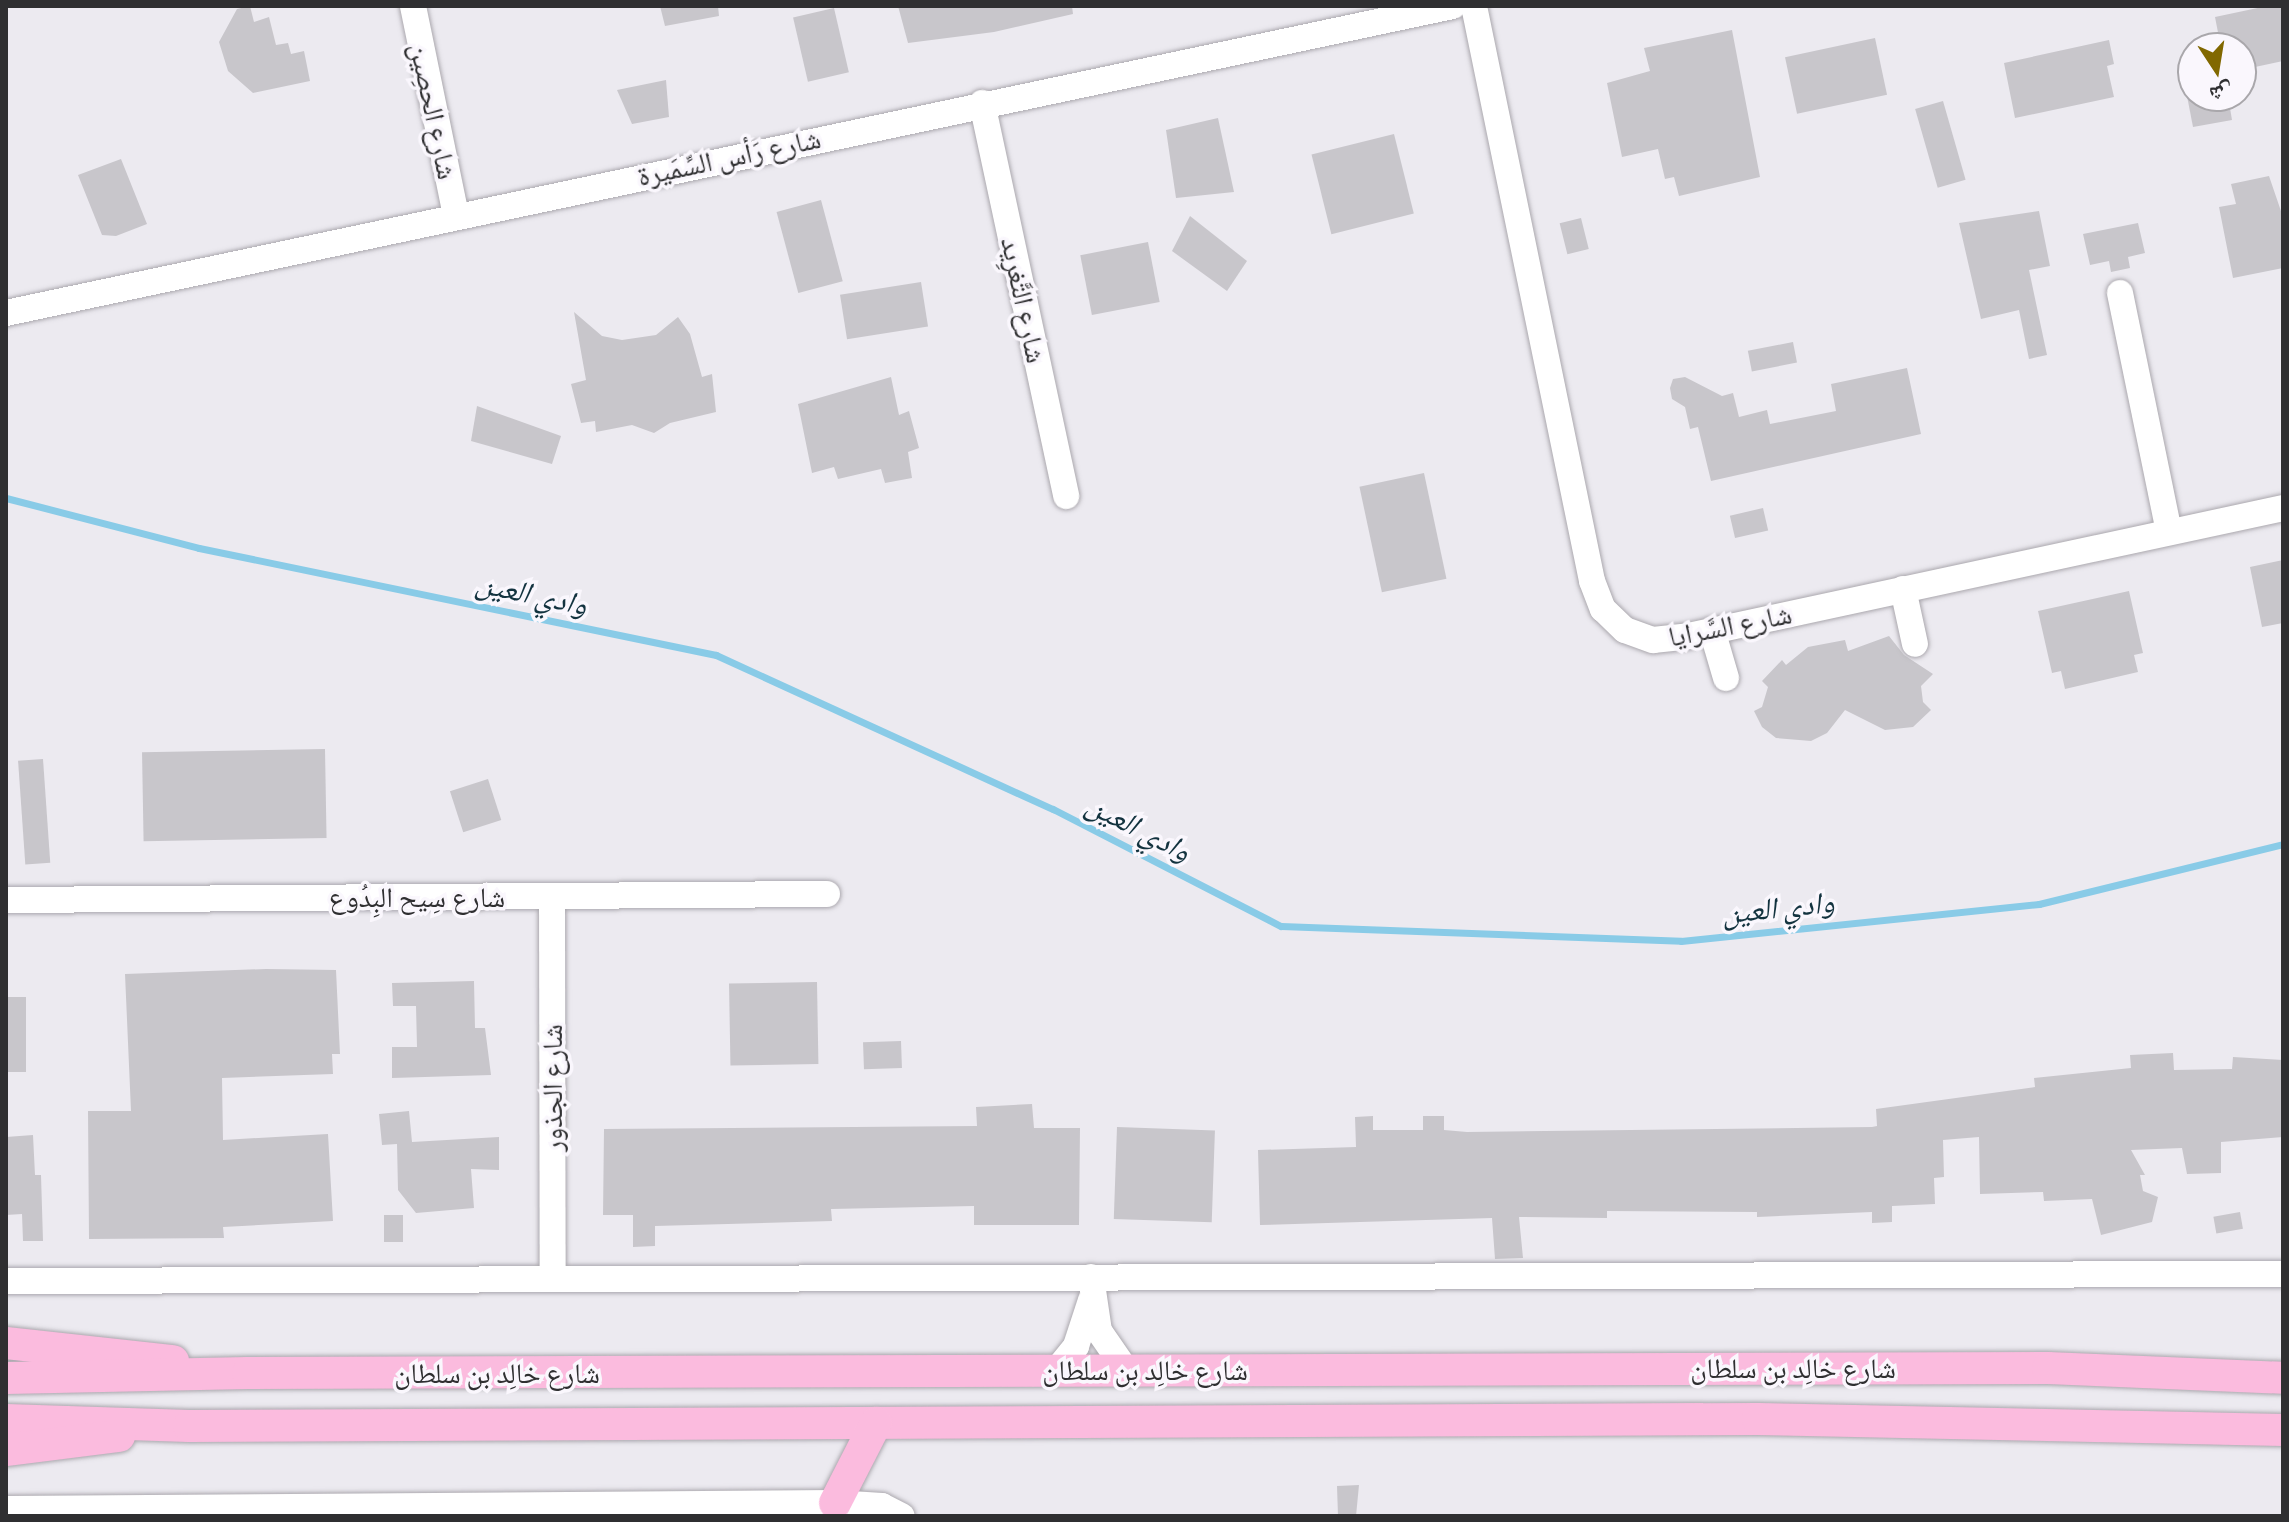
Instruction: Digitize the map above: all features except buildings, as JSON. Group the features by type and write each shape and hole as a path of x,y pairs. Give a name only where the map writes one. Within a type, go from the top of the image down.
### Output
{"main road":[{"path":"6,1343 248,1373"},
{"name":"شارع خالِد بن سلطان","path":"6,1378 248,1373 2048,1368 2282,1377"},
{"name":"شارع خالِد بن سلطان","path":"6,1420 189,1426 1758,1419 2276,1432"},
{"path":"835,1503 876,1423"},
{"path":"6,1450 189,1426"}],"street":[{"name":"شارع الحصِين","path":"413,6 456,216"},
{"name":"شارع رَأس السِّمَيرة","path":"6,313 982,103 1453,6"},
{"name":"شارع السَّرايا","path":"1474,6 1596,596 1613,621 1639,637 1669,640 2283,508"},
{"name":"شارع التَّغرِيد","path":"982,103 1066,496"},
{"path":"2120,293 2169,531"},
{"path":"1903,589 1915,644"},
{"path":"1712,630 1726,678"},
{"name":"شارع سِيح البِدُوع","path":"6,900 827,894"},
{"name":"شارع الجذور","path":"552,896 553,1279"},
{"path":"6,1281 553,1279 1091,1288 2283,1274"},
{"path":"1091,1288 1106,1345 1126,1370"},
{"path":"1056,1371 1076,1346 1091,1288"},
{"path":"6,1509 259,1511 835,1503 882,1506 902,1516"}],"waterway":[{"name":"وادي العين","path":"6,498 199,548 716,655 1053,809 1281,926 1681,941 2039,904 2283,844"}]}
